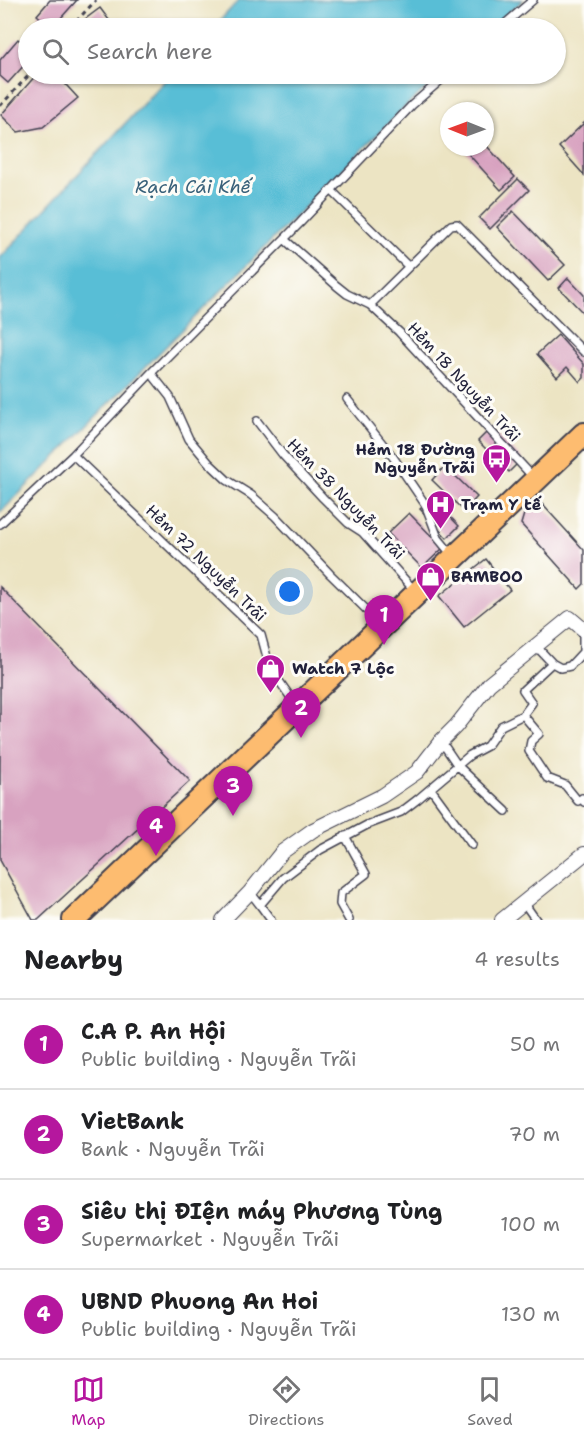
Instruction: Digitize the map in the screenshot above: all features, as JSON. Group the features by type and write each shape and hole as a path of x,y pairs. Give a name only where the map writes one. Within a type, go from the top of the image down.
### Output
{"main road":[{"path":"74,920 584,434"}],"street":[{"path":"223,920 250,892 282,852 313,830 382,796 417,772 489,684 535,645 570,618 584,630"},
{"path":"502,920 584,854"}],"lane":[{"path":"512,18 533,0"},
{"path":"0,525 73,455 412,105 436,84"},
{"path":"331,190 408,266"},
{"path":"370,305 451,225 457,224 584,352"},
{"name":"Hẻm 18 Nguyễn Trãi","path":"284,239 347,294 370,305 417,349 535,480"},
{"path":"151,373 170,397 189,439 204,458 227,480 251,495 275,516 383,625"},
{"path":"347,399 393,457 425,504 438,538 454,557"},
{"name":"Hẻm 38 Nguyễn Trãi","path":"257,421 307,481 348,523 362,532 417,593"},
{"name":"Hẻm 72 Nguyễn Trãi","path":"73,455 261,635 270,668 297,707"},
{"path":"535,645 552,663 561,668 570,666 583,653 584,630"},
{"path":"260,905 283,878 320,850 345,836 400,812 470,755 487,746 501,726 523,715 532,703 523,690 552,663"},
{"path":"523,715 539,734 531,741 529,751 547,778 565,785 578,801 582,798 584,802"},
{"path":"441,741 458,766 506,811"},
{"path":"431,789 472,845"},
{"path":"345,836 366,874 340,893 340,904 349,920"},
{"path":"250,892 271,920"},
{"path":"524,903 536,920"}],"path":[{"path":"79,18 96,0"},
{"path":"0,106 21,84"}],"water":[{"path":"239,0 523,0 503,18 222,18"},
{"name":"Rạch Cái Khế","path":"162,84 431,84 408,104 0,513 0,258"}],"building":[{"path":"50,0 77,0 61,18 40,18 37,15"},
{"path":"100,8 108,18 87,18"},
{"path":"18,39 18,72 8,83 0,76 0,60"},
{"path":"28,84 65,84 78,98 43,127 18,132 1,115"},
{"path":"584,123 584,175 559,147"},
{"path":"494,154 515,177 501,190 470,156 494,156"},
{"path":"518,179 529,190 490,229 479,218"},
{"path":"513,211 565,265 548,281 497,227"},
{"path":"568,278 584,295 584,314 559,288"},
{"path":"558,335 584,364 584,378 580,382 567,367 557,377 537,354"},
{"path":"491,428 522,459 509,472 478,441"},
{"path":"445,466 477,497 464,511 432,480"},
{"path":"432,498 459,526 447,538 420,509"},
{"path":"542,504 584,550 584,584 579,589 521,524 524,514"},
{"path":"409,513 443,548 422,568 388,533"},
{"path":"486,559 510,590 464,627 439,596"},
{"path":"0,587 190,781 38,920 33,920 0,860"}],"place":[{"name":"Hẻm 18 Đường Nguyễn Trãi","path":"496,484"},
{"name":"Trạm Y tế","path":"440,530"},
{"name":"BAMBOO","path":"430,602"},
{"name":"C.A P. An Hội","path":"384,645"},
{"name":"Watch 7 Lộc","path":"271,694"},
{"name":"VietBank","path":"301,738"},
{"name":"Siêu thị ĐIện máy Phương Tùng","path":"233,816"},
{"name":"UBND Phuong An Hoi","path":"156,856"}]}
